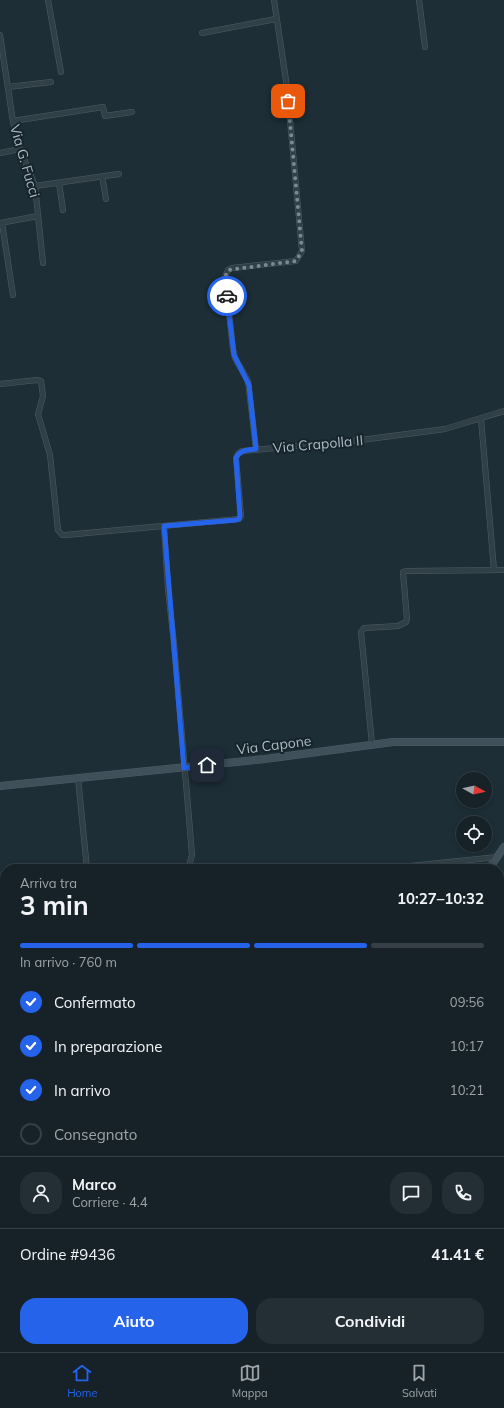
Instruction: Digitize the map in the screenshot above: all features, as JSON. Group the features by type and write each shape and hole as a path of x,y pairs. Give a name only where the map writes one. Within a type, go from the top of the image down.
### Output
{"street":[{"path":"48,0 60,72"},
{"path":"256,449 248,381 235,358 233,349 225,277 228,270 232,268 296,261 302,251 286,87 274,0"},
{"path":"419,0 425,47"},
{"path":"202,33 276,19"},
{"name":"Via G. Fucci","path":"0,35 13,121 20,149 35,186 43,263"},
{"path":"8,87 51,82"},
{"path":"13,121 103,107 105,116 132,112"},
{"path":"0,153 20,149"},
{"path":"35,186 119,174"},
{"path":"102,176 106,199"},
{"path":"59,183 63,210"},
{"path":"13,295 1,223 38,216"},
{"name":"Via Crapolla II","path":"0,384 37,380 41,381 43,396 38,414 50,455 59,533 66,535 239,519 236,458 242,451 361,440 445,429 504,411"},
{"path":"481,419 494,570"},
{"path":"164,526 192,848 189,864"},
{"path":"372,744 361,629 398,626 406,622 407,619 402,576 403,572 504,570"},
{"name":"Via Capone","path":"0,786 293,756 401,741 504,742"},
{"path":"78,778 87,864"},
{"path":"493,864 504,847"},
{"path":"430,864 498,857"}],"way so far":[{"path":"227,296 225,277 228,270 232,268 296,261 302,251 288,101"}],"route":[{"path":"207,765 184,768 168,589 164,526 236,520 239,519 240,516 236,458 242,451 256,449 249,385 234,355 230,332 227,296"}]}
